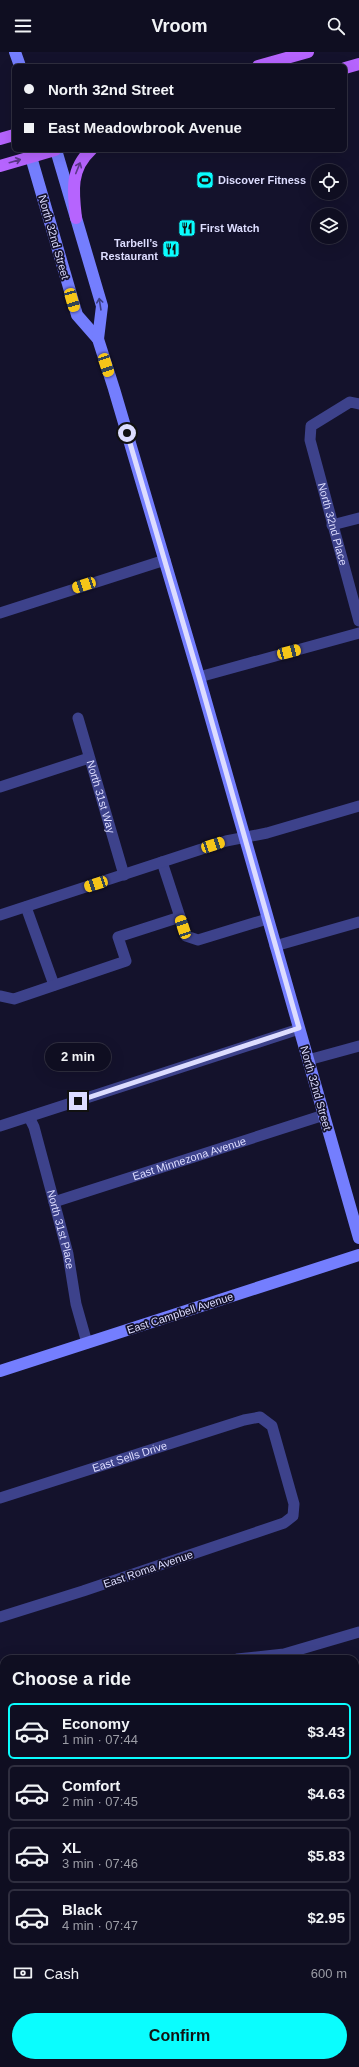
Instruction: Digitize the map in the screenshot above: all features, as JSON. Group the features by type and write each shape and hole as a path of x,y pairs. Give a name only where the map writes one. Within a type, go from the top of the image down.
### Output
{"main road":[{"path":"15,52 19,64"},
{"path":"265,64 308,52"},
{"path":"347,67 359,64"},
{"path":"0,139 12,136"},
{"name":"North 32nd Street","path":"57,152 102,306 98,340"},
{"path":"76,218 74,183 80,162 89,152"},
{"path":"0,166 30,153"},
{"name":"North 32nd Street","path":"30,153 77,314 98,340 165,560 359,1238"},
{"name":"East Campbell Avenue","path":"0,1371 359,1255"}],"street":[{"name":"North 32nd Place","path":"359,404 350,402 311,426 310,440 332,526 359,621"},
{"path":"332,526 359,518"},
{"path":"0,613 165,560"},
{"path":"199,677 359,633"},
{"name":"North 31st Way","path":"78,718 124,875"},
{"path":"0,787 89,758"},
{"path":"0,915 226,841 267,833 359,806"},
{"path":"162,862 186,936 198,940 267,919"},
{"path":"26,907 54,984"},
{"path":"1,996 14,998 126,960 118,937 180,917"},
{"path":"275,946 359,922"},
{"path":"0,1126 299,1028"},
{"path":"308,1060 359,1046"},
{"name":"East Minnezona Avenue","path":"54,1202 324,1115"},
{"name":"North 31st Place","path":"28,1117 34,1127 68,1254 76,1304 87,1343"},
{"name":"East Sells Drive","path":"0,1498 244,1420 260,1417 272,1426 294,1504 293,1516"},
{"name":"East Roma Avenue","path":"0,1617 284,1524 293,1516"},
{"path":"282,1655 359,1632"}],"place":[{"name":"Discover Fitness","path":"205,180"},
{"name":"First Watch","path":"187,228"},
{"name":"Tarbell’s Restaurant","path":"171,249"}],"route":[{"path":"78,1101 299,1028 199,677 127,433"}]}
